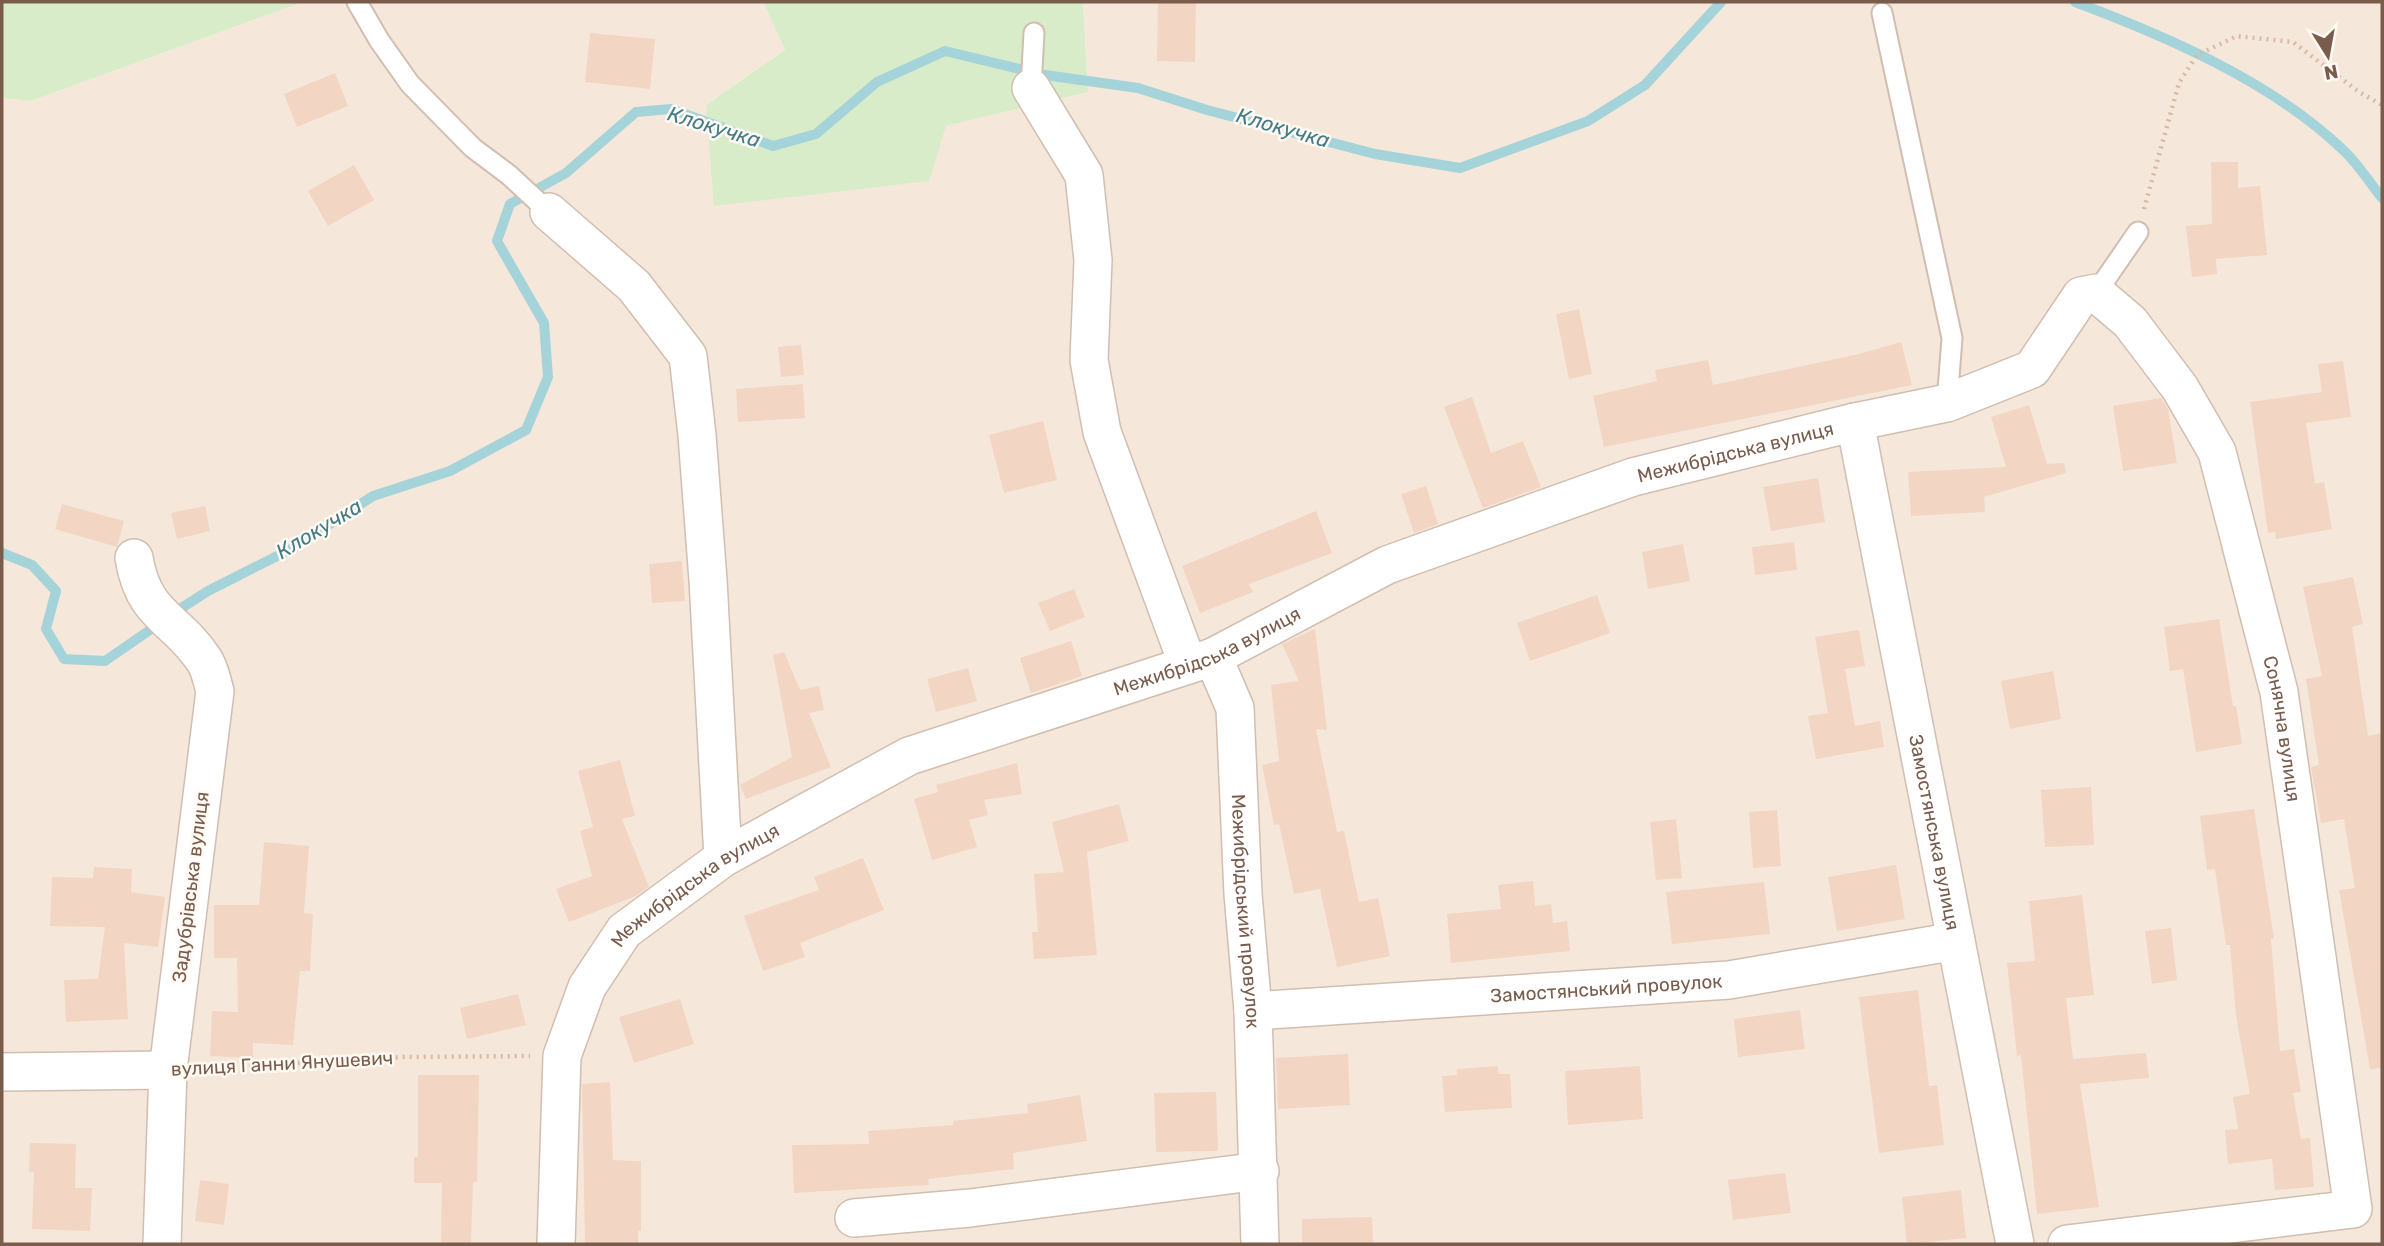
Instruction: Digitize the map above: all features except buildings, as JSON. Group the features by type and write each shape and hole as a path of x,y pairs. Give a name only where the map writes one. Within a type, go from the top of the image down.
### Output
{"street":[{"name":"Межибрідський провулок","path":"1032,72 1084,175 1093,260 1089,360 1102,432 1201,661 1235,708 1243,894 1253,1011 1260,1171 1260,1244"},
{"path":"549,212 634,286 688,356 704,527 723,858"},
{"name":"Межибрідська вулиця","path":"556,1244 562,1056 587,987 624,931 723,858 909,756 1201,661 1400,561 1633,477 1855,422 1947,403 2032,369 2081,296 2096,293"},
{"name":"Сонячна вулиця","path":"2067,1244 2368,1207 2279,692 2217,452 2180,388 2130,322 2096,293"},
{"name":"Замостянська вулиця","path":"1855,422 2015,1244"},
{"name":"Задубрівська вулиця","path":"134,558 139,583 165,619 205,661 215,691 168,1070 162,1244"},
{"name":"Замостянський провулок","path":"1253,1011 1729,979 1956,941"},
{"name":"вулиця Ганни Янушевич","path":"2,1072 168,1070"},
{"path":"854,1218 970,1208 1260,1171"}],"lane":[{"path":"357,2 379,40 410,83 473,148 509,175 549,212"},
{"path":"1882,13 1952,338 1947,403"},
{"path":"1032,72 1034,33"},
{"path":"2096,293 2138,232"}],"path":[{"path":"2138,232 2179,83 2197,55 2237,36 2293,42 2359,92 2382,105"},
{"name":"вулиця Ганни Янушевич","path":"168,1070 403,1056 562,1056"}],"shaded area":[{"path":"303,2 763,2 785,50 706,105 946,126 1088,92 1083,2 2382,2 2382,1244 2,1244 2,98 31,101"}],"green space":[{"path":"2,2 303,2 31,101 2,98"},
{"path":"763,2 1083,2 1088,92 946,126 929,181 714,206 706,105 785,50"}],"waterway":[{"name":"Клокучка","path":"172,614 208,591 293,548 373,496 450,471 526,430 548,377 544,323 497,241 510,204 566,173 636,112 671,109 773,146 816,134 877,82 945,51 1045,75 1138,88 1207,110 1375,154 1460,168 1588,121 1645,85 1721,2"},
{"path":"2075,2 2180,45 2250,81 2313,124 2347,154 2382,198"},
{"name":"Клокучка","path":"2,553 32,565 56,591 46,629 64,659 105,661 160,623"}]}
